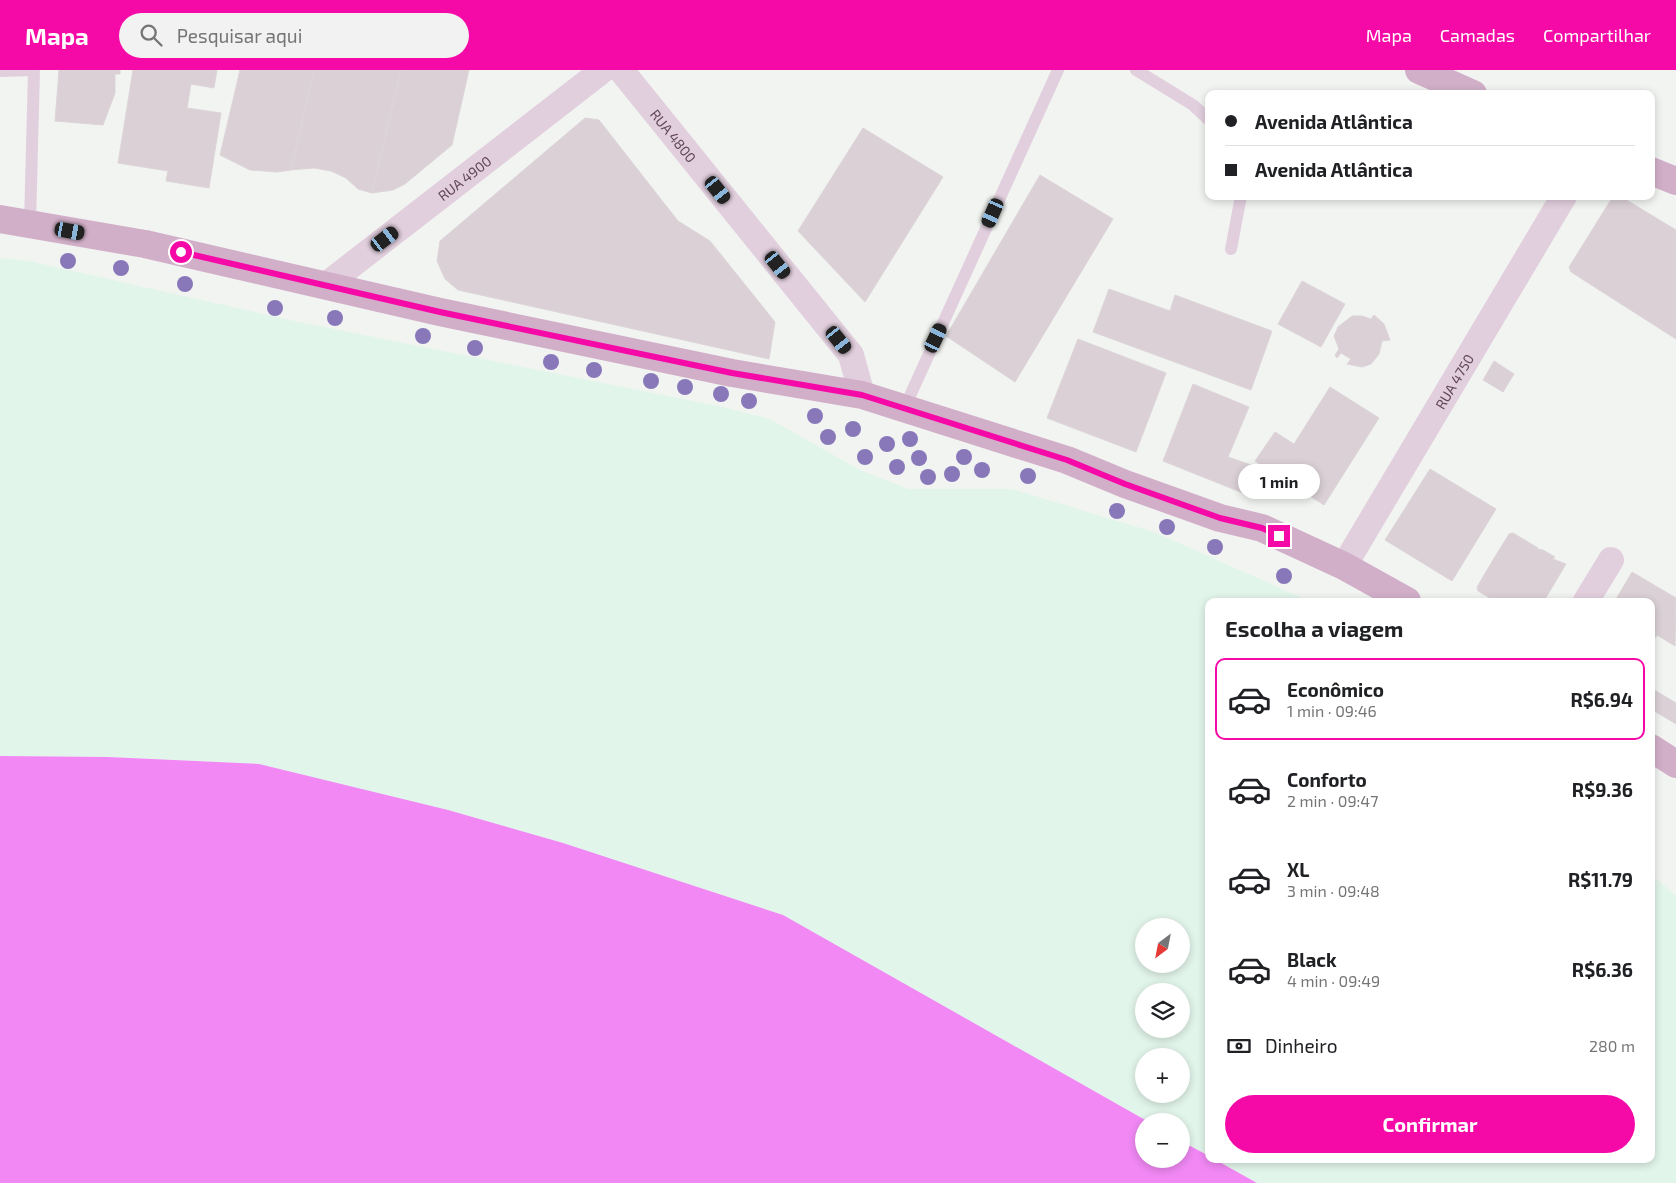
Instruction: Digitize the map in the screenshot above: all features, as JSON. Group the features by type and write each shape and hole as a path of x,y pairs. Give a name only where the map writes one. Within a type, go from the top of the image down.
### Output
{"main road":[{"path":"1419,70 1465,90"},
{"path":"1655,173 1676,181"},
{"path":"0,219 145,244 440,312 732,373 862,395 1067,460 1125,484 1220,518 1262,528 1344,566 1402,598"},
{"path":"1655,751 1676,764"}],"street":[{"name":"RUA 4900","path":"326,285 603,70"},
{"name":"RUA 4800","path":"621,70 851,355 862,395"},
{"name":"RUA 4750","path":"1344,566 1562,200"},
{"path":"1588,598 1611,560"}],"lane":[{"path":"0,71 34,70 30,224"},
{"path":"904,409 1058,70"},
{"path":"1136,70 1193,105 1205,116"},
{"path":"1230,249 1239,200"}],"sand":[{"path":"0,258 29,261 290,320 723,407 770,419 860,470 909,489 1012,489 1154,532 1302,598 1205,598 1205,1154 1190,1146 1190,1113 1135,1114 880,971 259,764 108,757 0,756"},
{"path":"1655,878 1676,896 1676,1183 1257,1183 1221,1163 1655,1163"}],"shaded area":[{"path":"0,756 108,757 259,764 448,810 563,843 783,915 1135,1114 1135,1168 1190,1168 1190,1146 1205,1154 1205,1163 1221,1163 1257,1183 0,1183"}],"building":[{"path":"59,70 120,70 120,74 115,74 115,93 103,125 55,121"},
{"path":"133,70 217,70 214,88 191,84 187,108 221,113 209,188 166,181 168,171 118,163"},
{"path":"240,70 314,70 291,170 277,172 250,170 220,155"},
{"path":"314,70 401,70 372,193 358,189 346,178 331,171 314,168 291,170"},
{"path":"401,70 469,70 452,145 405,184 393,190 372,193"},
{"path":"585,118 599,120 678,221 710,241 775,322 769,359 458,290 445,279 437,261 440,241"},
{"path":"863,128 943,177 865,302 798,231"},
{"path":"1040,175 1113,219 1015,382 946,336"},
{"path":"1611,200 1627,200 1676,230 1676,339 1571,272 1569,267"},
{"path":"1302,281 1345,304 1321,347 1278,324"},
{"path":"1109,289 1170,311 1175,295 1272,331 1251,390 1093,332"},
{"path":"1374,315 1384,324 1390,340 1382,341 1379,354 1371,364 1362,367 1347,364 1351,359 1341,353 1337,358 1335,355 1339,349 1334,336 1338,327 1352,316 1362,316 1371,319"},
{"path":"1078,339 1166,373 1136,452 1047,418"},
{"path":"1494,361 1514,374 1503,392 1483,380"},
{"path":"1193,384 1249,407 1228,457 1254,466 1243,493 1163,461"},
{"path":"1330,387 1379,418 1324,505 1255,461 1275,432 1294,444"},
{"path":"1430,469 1496,509 1452,581 1385,540"},
{"path":"1513,533 1537,549 1543,550 1555,557 1553,559 1566,564 1546,598 1490,598 1478,591 1477,587 1509,534"},
{"path":"1632,572 1676,598 1675,646 1657,635 1655,638 1655,598 1617,598"},
{"path":"1655,690 1676,703 1676,724 1655,711"}],"route":[{"path":"181,252 440,312 732,373 862,395 1067,460 1125,484 1220,518 1262,528 1279,536"}]}
